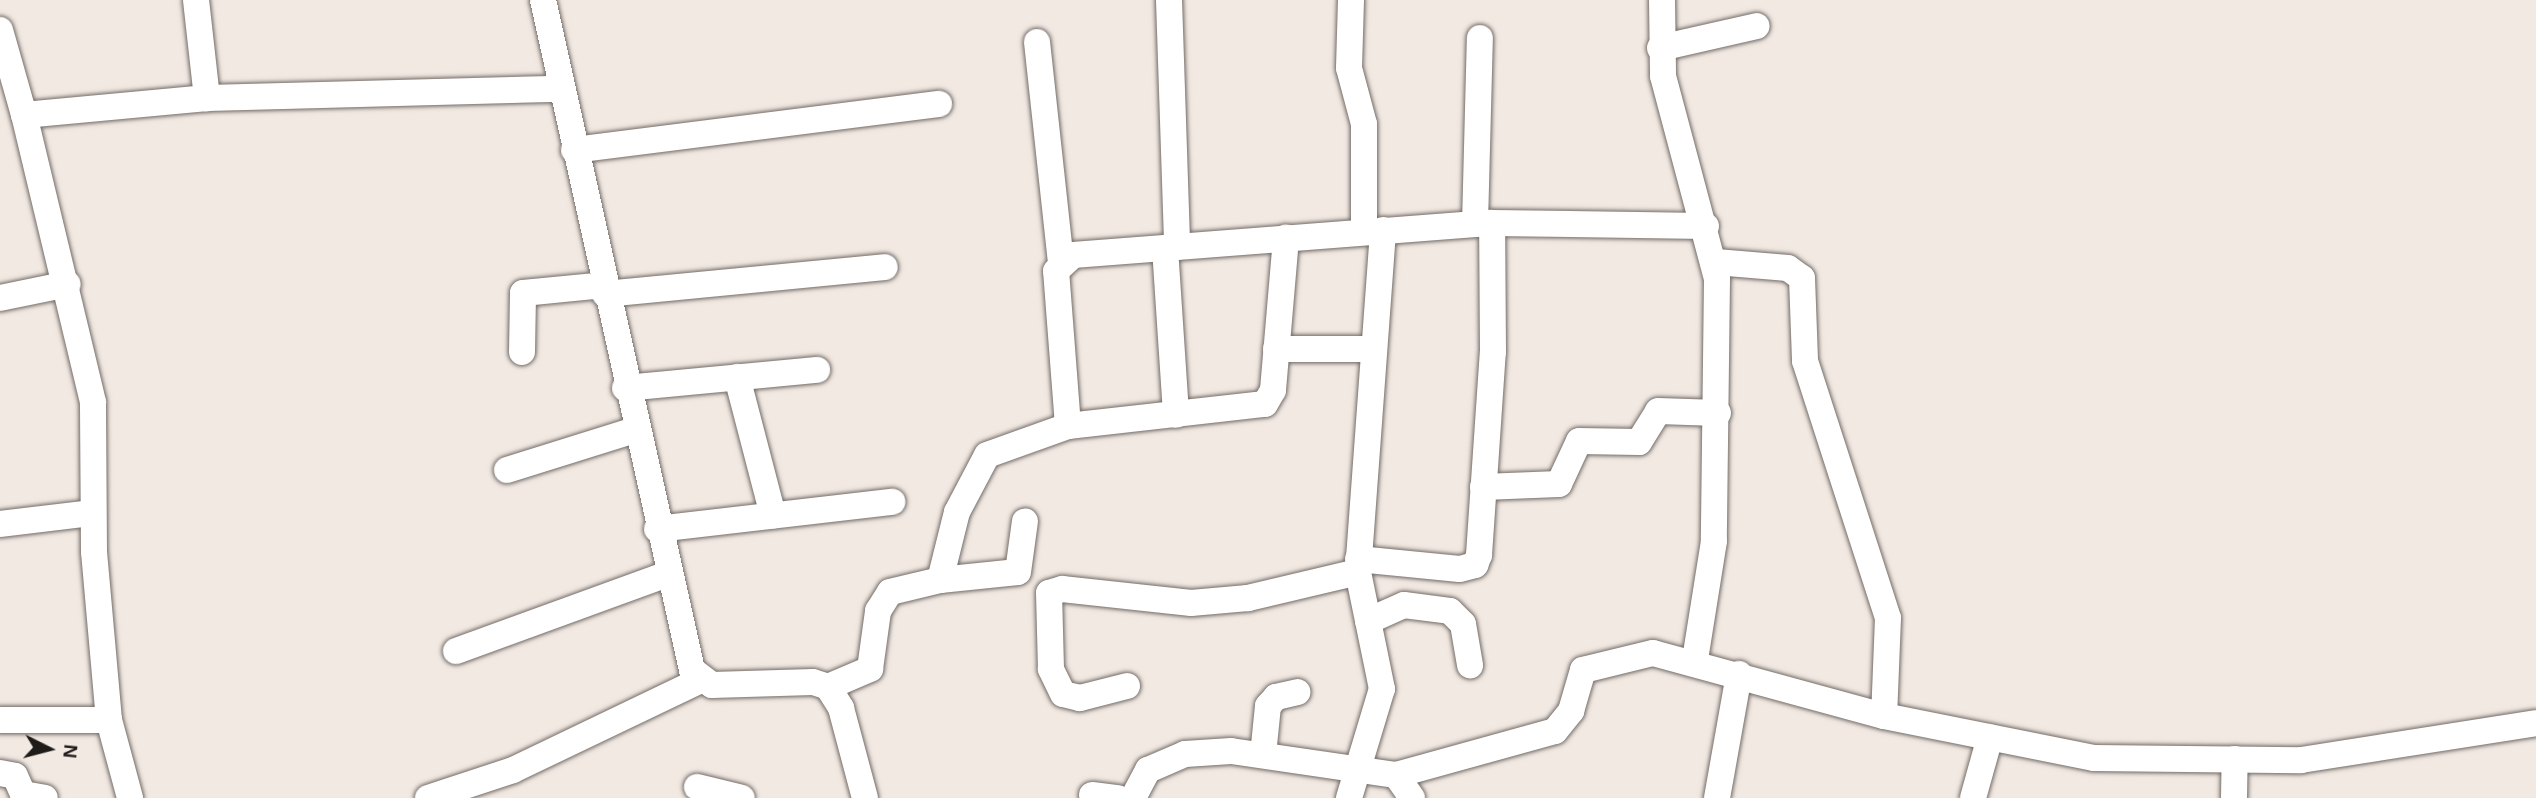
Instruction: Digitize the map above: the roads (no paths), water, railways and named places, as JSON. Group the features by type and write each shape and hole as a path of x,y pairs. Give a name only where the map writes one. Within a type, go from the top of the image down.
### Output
{"street":[{"path":"196,0 207,98"},
{"path":"543,0 667,574 701,680"},
{"path":"1169,0 1171,247 1176,415"},
{"path":"1349,798 1356,767 1382,689 1358,565 1374,349 1373,231 1364,124 1349,68 1350,0"},
{"path":"1662,0 1660,48 1716,262 1718,414 1713,551 1695,660"},
{"path":"1660,48 1758,26"},
{"path":"0,30 68,284 93,402 92,513 109,720 130,798"},
{"path":"1127,686 1080,698 1063,694 1051,669 1049,593 1218,601 1358,565 1460,569 1475,565 1493,352 1483,223 1480,38"},
{"path":"1037,41 1061,262 1057,289 1068,426"},
{"path":"24,115 207,98 561,89"},
{"path":"575,150 939,104"},
{"path":"1061,262 1073,255 1483,223 1706,226"},
{"path":"940,580 957,512 986,455 1068,426 1265,404 1276,349 1286,238"},
{"path":"1716,262 1788,268 1802,278 1805,361 1888,618 1884,716"},
{"path":"522,352 523,293 885,267"},
{"path":"0,298 68,284"},
{"path":"1276,349 1374,349"},
{"path":"625,388 817,370"},
{"path":"737,377 773,516"},
{"path":"1483,487 1559,484 1579,442 1639,442 1658,411 1718,414"},
{"path":"507,470 635,430"},
{"path":"657,529 892,502"},
{"path":"0,524 92,513"},
{"path":"828,687 870,669 878,611 890,592 940,580 1018,572 1025,521"},
{"path":"456,651 667,574"},
{"path":"1368,621 1404,604 1450,611 1464,624 1470,664"},
{"path":"1133,798 1148,770 1172,758 1203,751 1263,755 1396,775 1555,730 1565,724 1576,684 1591,664 1653,653 1695,660 1884,716 2094,758 2301,760 2536,723"},
{"path":"1717,798 1739,674"},
{"path":"428,798 513,770 701,680 729,687 813,681 828,687 841,708 865,798"},
{"path":"1263,755 1268,706 1276,697 1297,692"},
{"path":"0,720 109,720"},
{"path":"1973,798 1990,737"},
{"path":"2234,798 2235,759"},
{"path":"0,773 15,776 23,793 45,798"},
{"path":"1396,775 1412,798"},
{"path":"697,787 742,798"},
{"path":"1092,794 1118,798"}]}
